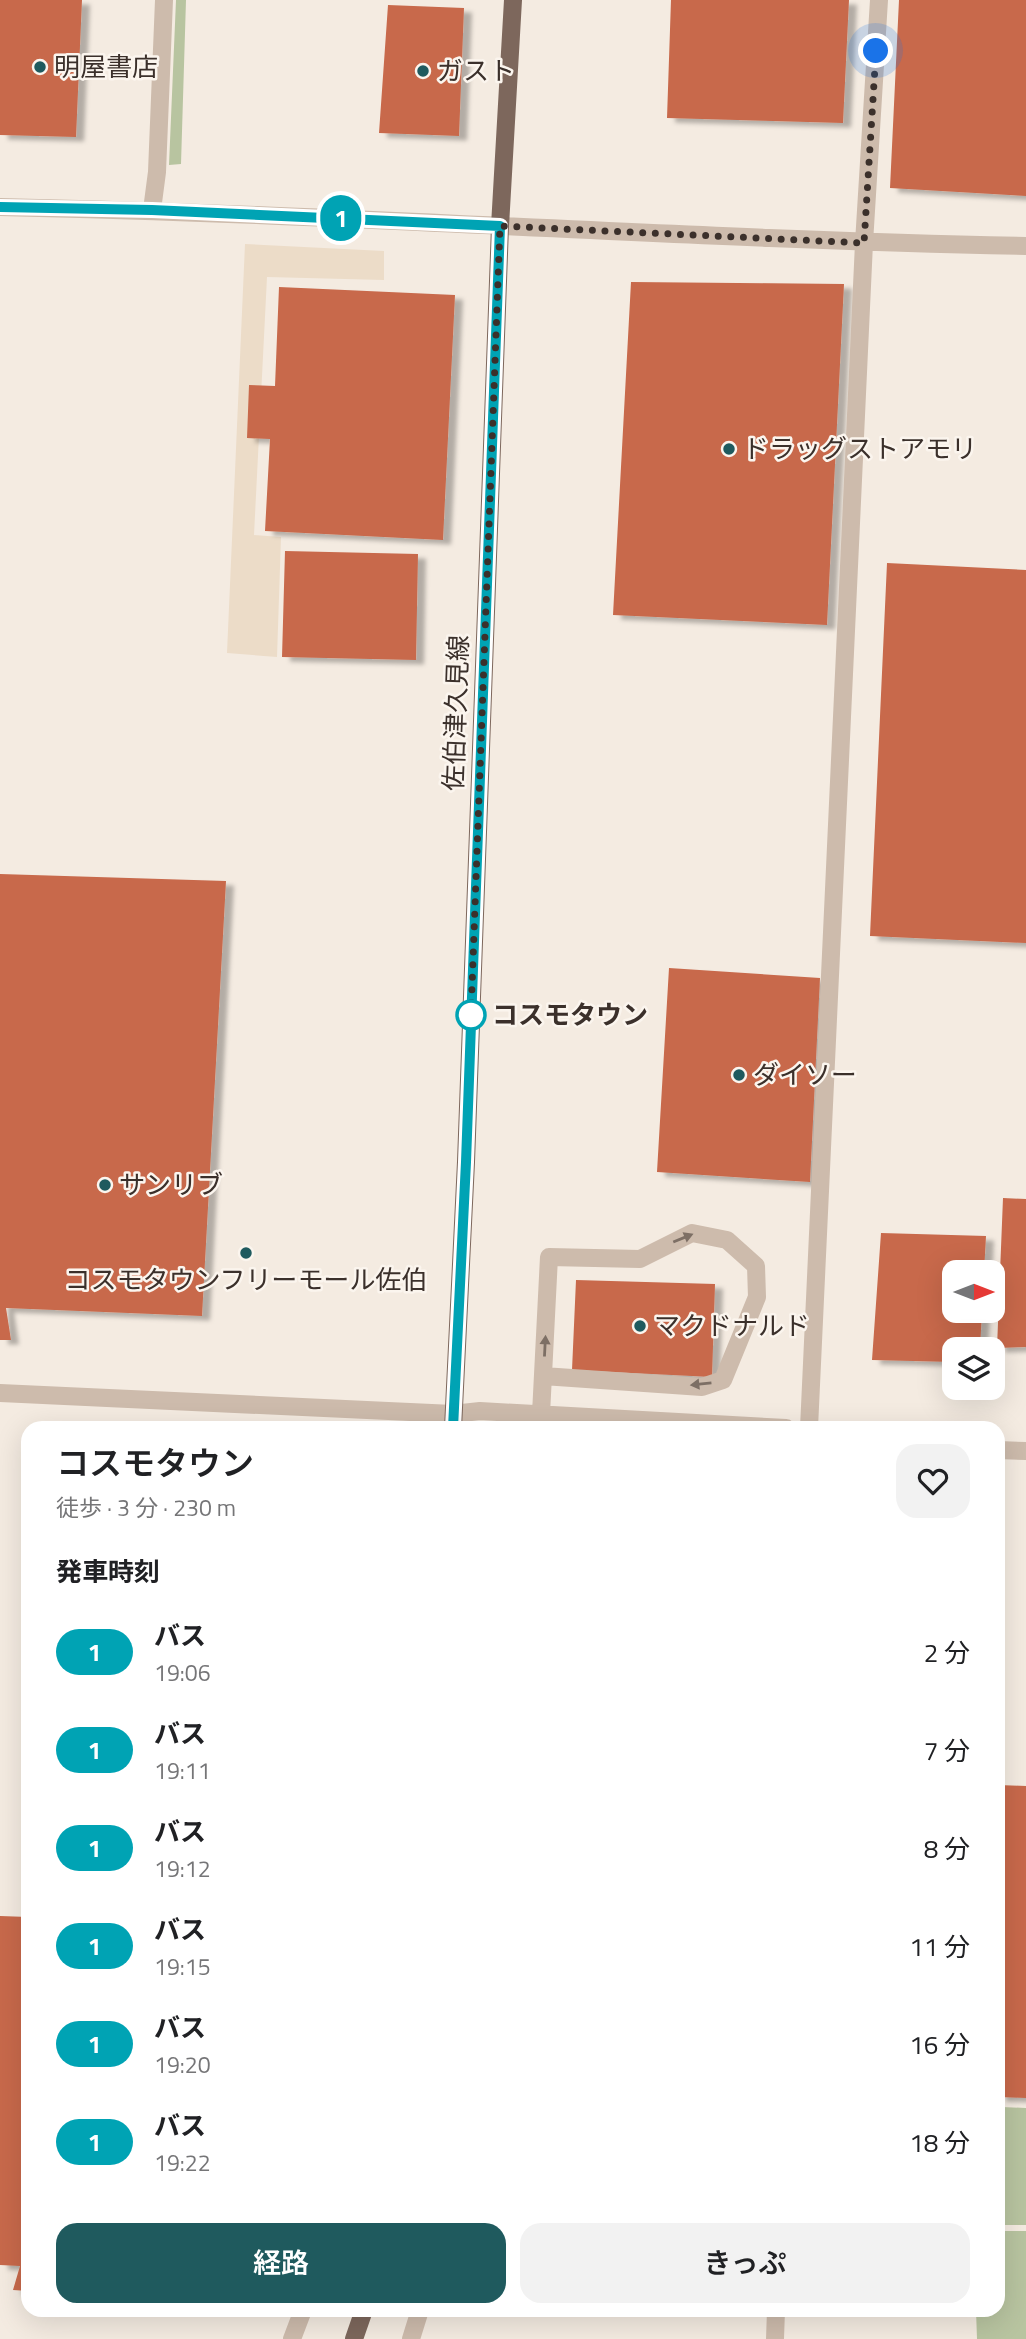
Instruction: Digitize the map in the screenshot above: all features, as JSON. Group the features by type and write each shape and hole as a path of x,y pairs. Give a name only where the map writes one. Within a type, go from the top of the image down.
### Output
{"main road":[{"name":"佐伯津久見線","path":"453,1421 466,1162 500,226 513,0"},
{"path":"354,2339 362,2317"}],"street":[{"path":"152,210 157,172 164,0"},
{"path":"809,1421 864,243 879,0"},
{"path":"0,206 152,210 864,243 1026,246"},
{"path":"541,1414 543,1376 550,1257 640,1259 692,1233 727,1240 755,1266 757,1297 723,1380 702,1387 543,1376"},
{"path":"0,1393 453,1421 480,1411 664,1421"},
{"path":"1005,1450 1026,1451"},
{"path":"292,2339 300,2317"},
{"path":"411,2339 418,2317"},
{"path":"775,2339 776,2317"}],"green space":[{"path":"176,0 186,0 181,164 169,165"},
{"path":"1005,2107 1026,2108 1026,2225 1005,2225"},
{"path":"1005,2231 1026,2231 1026,2339 977,2339 976,2317 1005,2317"}],"shaded area":[{"path":"245,244 384,251 384,280 267,277 254,535 281,537 277,657 227,653"}],"building":[{"name":"明屋書店","path":"0,0 82,0 76,137 0,135"},
{"path":"671,0 849,0 843,123 667,118"},
{"path":"899,0 1026,0 1026,196 890,188"},
{"name":"ガスト","path":"388,5 464,8 459,136 379,133"},
{"name":"ドラッグストアモリ","path":"631,282 844,284 827,625 613,615"},
{"path":"279,287 455,295 443,540 265,531 270,439 247,438 249,385 275,386"},
{"path":"285,551 418,554 416,660 282,657"},
{"path":"887,563 1026,570 1026,943 870,936"},
{"name":"サンリブ","path":"0,874 226,881 202,1316 6,1308 11,1340 0,1340"},
{"name":"ダイソー","path":"669,968 820,978 810,1182 657,1172"},
{"path":"1003,1198 1026,1199 1026,1347 1005,1348 1005,1337 997,1337 998,1323 1005,1323 1005,1260 1001,1260"},
{"path":"881,1233 986,1236 985,1260 942,1260 942,1323 981,1323 981,1337 942,1337 942,1362 872,1360"},
{"path":"576,1280 715,1284 712,1377 572,1370"},
{"path":"1005,1785 1026,1786 1026,2098 1005,2097"},
{"path":"0,1916 21,1917 21,2291 13,2290 20,2266 0,2265"}],"bus line":[{"name":"1","path":"0,207 152,210 500,226 466,1162 453,1421"}],"place":[{"name":"明屋書店","path":"40,67"},
{"name":"ガスト","path":"423,71"},
{"name":"ドラッグストアモリ","path":"729,449"},
{"name":"コスモタウン","path":"471,1015"},
{"name":"ダイソー","path":"739,1075"},
{"name":"サンリブ","path":"105,1185"},
{"name":"コスモタウンフリーモール佐伯","path":"246,1253"},
{"name":"マクドナルド","path":"640,1326"}],"route":[{"path":"471,1015 500,226 864,243 876,51"}]}
